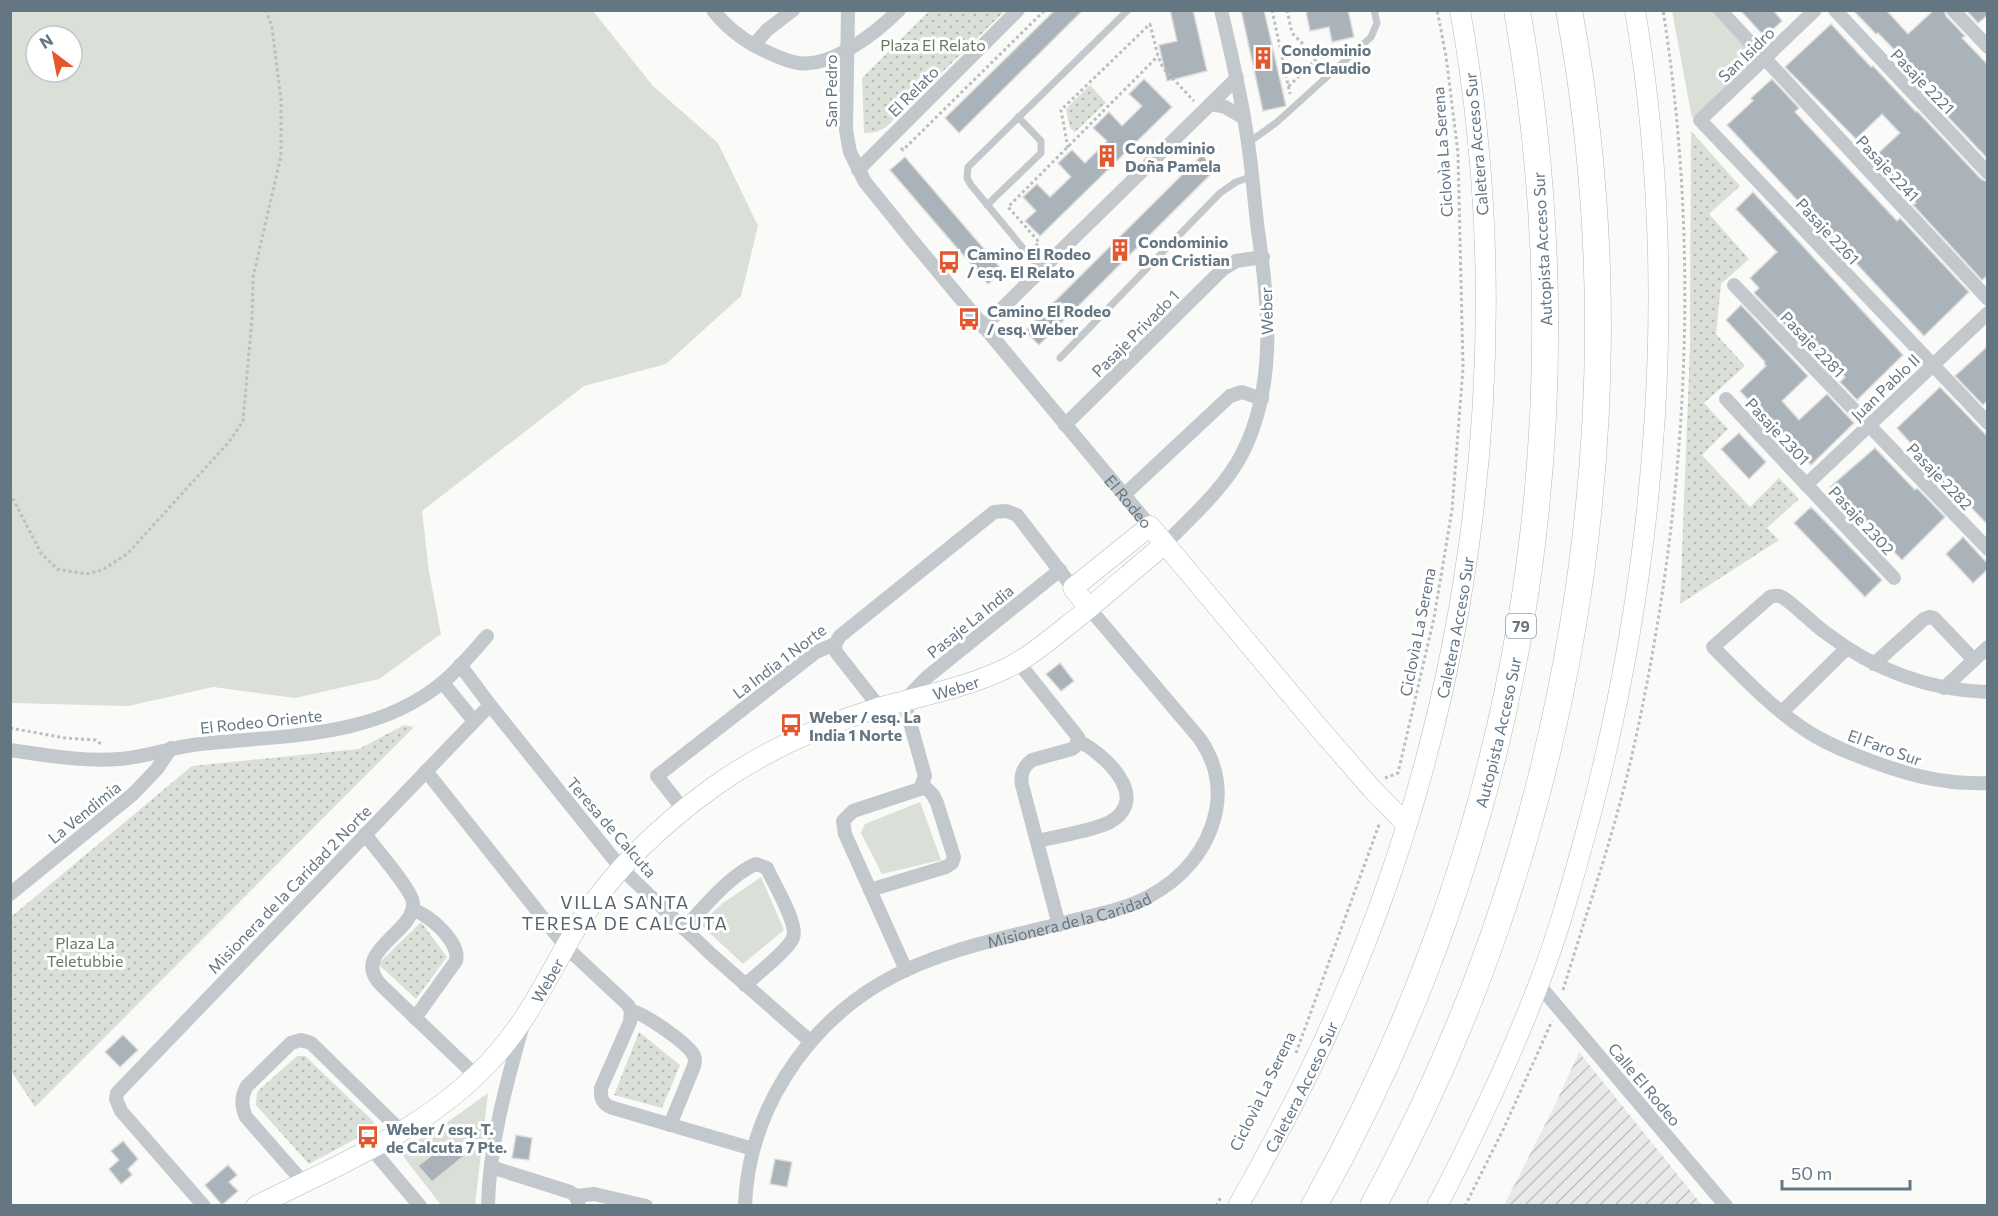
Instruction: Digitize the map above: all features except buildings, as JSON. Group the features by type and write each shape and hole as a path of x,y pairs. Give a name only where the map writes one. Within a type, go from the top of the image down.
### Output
{"highway":[{"name":"Autopista Acceso Sur","path":"1314,1206 1386,1065 1434,950 1454,893 1484,796 1515,658 1526,597 1539,480 1546,307 1538,165 1517,10"},
{"path":"1373,1206 1418,1118 1445,1058 1494,934 1539,786 1573,627 1586,534 1593,446 1597,302 1596,252 1589,162 1569,10"}],"main road":[{"name":"Caletera Acceso Sur","path":"1229,1201 1294,1103 1343,999 1376,914 1406,824 1424,762 1449,655 1468,547 1479,435 1484,319 1483,217 1475,115 1460,10"},
{"path":"1437,1206 1478,1123 1539,985 1567,899 1611,733 1633,616 1648,495 1656,370 1656,211 1651,127 1635,10"},
{"name":"El Rodeo","path":"1150,526 1319,728 1406,824"},
{"path":"1073,588 1150,526"},
{"name":"Weber","path":"256,1206 402,1132 442,1105 476,1076 524,1020 594,903 621,868 683,809 715,786 782,746 813,731 880,708 966,684 1018,662 1089,608 1165,544"},
{"name":"Misionera de la Caridad","path":"1073,588 1089,608"}],"street":[{"path":"713,10 745,41 775,56 800,64 826,60 847,51 877,31 899,10"},
{"path":"754,45 767,30 794,10"},
{"name":"San Pedro","path":"848,10 846,130 850,152 858,170"},
{"name":"El Relato","path":"858,170 1018,10"},
{"name":"Weber","path":"1165,544 1223,484 1242,454 1262,399 1266,371 1268,317 1253,176 1237,78 1221,10"},
{"name":"Pasaje 2241","path":"1720,10 1988,299"},
{"name":"San Isidro","path":"1700,120 1815,10"},
{"name":"Pasaje 2221","path":"1835,10 1988,173"},
{"path":"1953,10 1988,47"},
{"path":"983,327 1237,78"},
{"path":"1207,108 1225,107 1244,118"},
{"name":"Pasaje 2261","path":"1700,120 1988,423"},
{"name":"El Rodeo","path":"858,170 874,194 983,327 1150,526"},
{"name":"Pasaje Privado 1","path":"1065,426 1223,269 1241,259 1263,257"},
{"name":"Pasaje 2281","path":"1734,285 1869,425"},
{"name":"Juan Pablo II","path":"1806,485 1988,313"},
{"path":"1124,495 1230,396 1242,392 1262,399"},
{"name":"Pasaje 2301","path":"1726,399 1806,485"},
{"name":"Pasaje 2282","path":"1869,425 1988,549"},
{"name":"Pasaje 2302","path":"1806,485 1893,578"},
{"name":"La India 1 Norte","path":"683,809 657,776 816,652 835,644 840,636 994,512 1006,511 1022,519 1060,570"},
{"path":"1060,570 1073,588"},
{"name":"Pasaje La India","path":"904,701 926,678 1060,570"},
{"name":"El Faro Sur","path":"1846,648 1804,616 1785,598 1778,596 1770,597 1713,647 1782,712 1817,738 1904,773 1949,782 1988,783"},
{"name":"Misionera de la Caridad","path":"745,1206 747,1178 753,1149 776,1093 810,1042 842,1011 881,983 906,970 950,953 1131,905 1173,881 1195,859 1202,848 1213,822 1218,796 1215,770 1206,748 1089,608"},
{"path":"1874,664 1924,619 1930,617 1934,618 1974,660"},
{"name":"El Rodeo Oriente","path":"10,750 90,760 120,759 212,742 308,735 355,726 397,710 443,683 487,636"},
{"path":"835,644 838,655 880,708"},
{"path":"1944,688 1988,647"},
{"path":"1782,712 1846,648 1912,681 1944,688 1988,692"},
{"path":"1018,662 1077,733 1078,741 1072,749 1032,760 1024,769 1021,779 1059,924"},
{"name":"Teresa de Calcuta","path":"460,665 621,868 684,930 810,1042"},
{"path":"443,683 474,721"},
{"path":"904,701 924,772 923,785 917,791 853,812 843,821 845,834 906,970"},
{"name":"Misionera de la Caridad 2 Norte","path":"204,1206 121,1111 116,1099 121,1087 490,705"},
{"path":"1037,841 1102,825 1117,817 1125,805 1126,787 1120,777 1099,754 1078,741"},
{"name":"La Vendimia","path":"10,894 133,794 157,769 171,748"},
{"path":"426,771 566,947 624,1001 631,1011 652,1019 689,1049 694,1056 694,1066 670,1125"},
{"path":"870,890 946,867 952,863 954,857 937,803 923,785"},
{"path":"365,834 413,899 413,910 407,920 375,955 372,970 376,981 476,1076"},
{"path":"684,930 706,904 741,874 753,865 764,866 792,923 794,935 790,943 745,985"},
{"path":"413,910 429,917 452,942 457,952 456,961 415,1018"},
{"name":"Calle El Rodeo","path":"1539,985 1726,1206"},
{"path":"631,1011 630,1022 601,1088 602,1100 608,1107 753,1149"},
{"path":"488,1206 491,1167 505,1094 524,1020"},
{"path":"303,1182 246,1117 242,1104 247,1086 291,1042 301,1040 311,1043 402,1132"},
{"path":"371,1148 420,1206"},
{"path":"491,1167 570,1192 578,1201 594,1194 646,1206"}],"lane":[{"path":"1041,270 969,182 968,167 1128,10"},
{"path":"1248,143 1292,108 1371,37 1377,23 1374,10"},
{"path":"987,205 1041,153 1042,145 1039,138 1018,117"},
{"path":"1060,358 1220,193 1236,182 1253,176"}],"path":[{"path":"10,493 41,553 57,569 86,574 102,570 127,554 229,442 243,421 252,319 253,277 281,156 281,100 272,27 266,10"},
{"path":"892,136 903,150 1045,10"},
{"path":"1272,10 1292,108"},
{"path":"1287,10 1292,33 1317,58 1288,87"},
{"name":"Ciclovìa La Serena","path":"1296,1053 1380,822 1371,810 1382,799 1385,777 1398,773 1434,618 1452,510 1463,368 1458,153 1446,56 1437,10"},
{"path":"1068,148 1061,110 1150,24 1163,68 1207,108"},
{"path":"1028,254 1039,242 1008,207 1158,56"},
{"path":"10,728 65,738 96,740 120,759"},
{"path":"1215,1206 1229,1201"}],"shaded area":[{"path":"1579,1052 1702,1205 1504,1205"}],"green space":[{"path":"11,10 593,11 653,86 718,143 758,226 741,296 666,364 584,386 422,511 429,572 441,634 379,679 295,698 213,687 128,706 11,703"},
{"name":"Plaza El Relato","path":"929,11 1005,11 886,127 877,132 864,133 862,78"},
{"path":"1672,11 1714,11 1756,57 1692,118"},
{"path":"1090,85 1106,103 1075,132 1070,128 1066,109"},
{"path":"1691,131 1740,186 1709,214 1749,259 1721,284 1716,334 1745,366 1704,403 1728,429 1702,455 1750,507 1779,478 1799,499 1767,528 1779,540 1680,604 1690,347"},
{"name":"Plaza La Teletubbie","path":"404,725 414,727 35,1107 11,1071 11,917 192,766 359,749"},
{"path":"920,802 941,860 882,874 861,833 865,824"},
{"path":"761,877 784,930 743,964 700,924 723,903"},
{"path":"421,922 447,957 416,999 378,964"},
{"path":"639,1032 680,1065 662,1108 614,1095"},
{"path":"297,1056 305,1056 374,1122 372,1130 309,1164 256,1105 257,1092"},
{"path":"488,1093 475,1205 441,1205 399,1151 442,1126"}],"place":[{"name":"Condominio Don Claudio","path":"1263,58"},
{"name":"Condominio Doña Pamela","path":"1107,156"},
{"name":"Condominio Don Cristian","path":"1120,250"},
{"name":"Camino El Rodeo / esq. El Relato","path":"949,262"},
{"name":"Camino El Rodeo / esq. Weber","path":"969,319"},
{"name":"Weber / esq. La India 1 Norte","path":"791,725"},
{"name":"Weber / esq. T. de Calcuta 7 Pte.","path":"368,1137"}],"district":[{"name":"VILLA SANTA TERESA DE CALCUTA","path":"625,912"}]}
